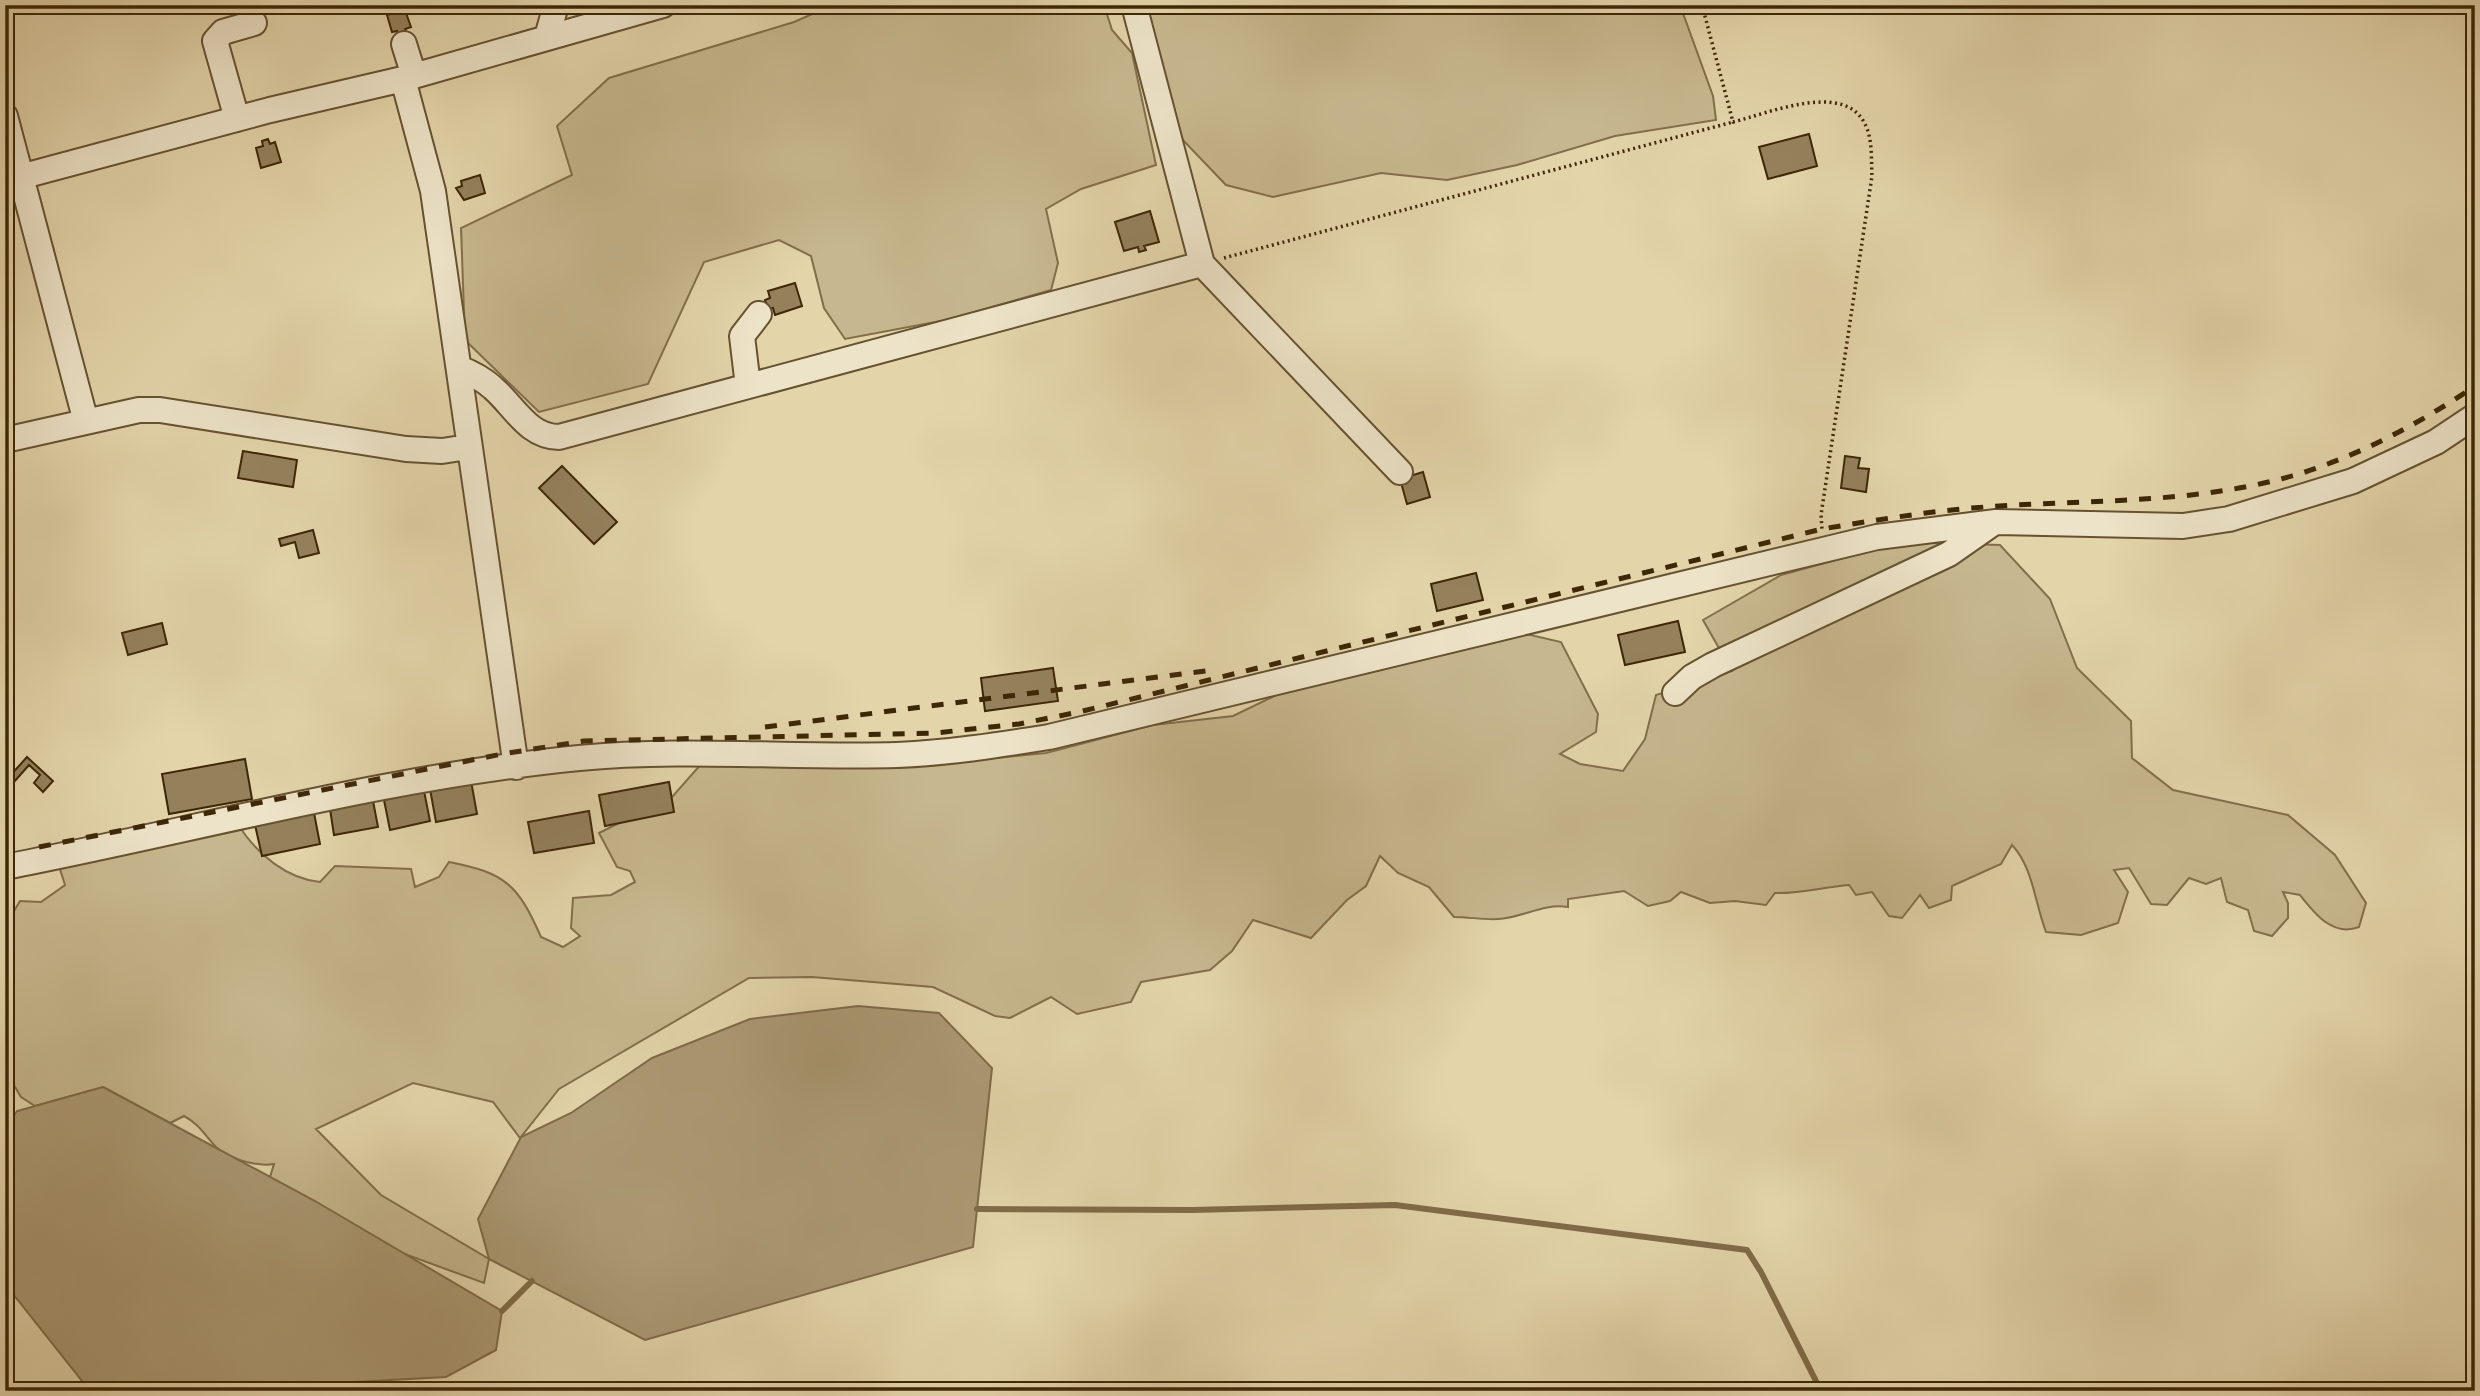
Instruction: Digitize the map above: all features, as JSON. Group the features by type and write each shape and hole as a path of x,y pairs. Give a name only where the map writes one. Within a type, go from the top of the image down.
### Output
{"lane":[{"path":"547,37 556,5"},
{"path":"13,179 237,119 270,120 663,5"},
{"path":"1134,5 1202,264 1400,472"},
{"path":"237,119 215,41 223,32 254,23"},
{"path":"404,44 408,78 442,190 468,447 516,766"},
{"path":"5,116 13,179 86,422"},
{"path":"459,368 485,381 530,427 540,435 550,437 748,386 1145,269 1202,264"},
{"path":"748,386 742,336 759,314"},
{"path":"5,440 139,410 160,410 405,449 442,451 468,447"},
{"path":"5,867 375,789 516,766 625,755 898,755 974,749 1024,741 1877,537 1996,522 2183,526 2229,519 2353,481 2436,442 2475,416"},
{"path":"1675,693 1692,677 1713,665 1949,554 1996,522"}],"path":[{"path":"1702,5 1733,122"},
{"path":"1202,264 1733,122 1827,100 1851,107 1865,123 1871,146 1872,176 1821,515 1827,547"}],"shaded area":[{"path":"833,5 1104,5 1112,30 1132,53 1156,165 1081,189 1046,209 1058,263 1051,290 946,320 845,339 824,308 811,256 779,240 704,262 648,384 539,412 465,340 461,228 572,175 557,126 609,78 794,22"},
{"path":"1140,5 1680,5 1713,96 1716,120 1615,136 1517,165 1447,180 1381,173 1273,197 1226,185 1180,137"},
{"path":"1901,542 2000,545 2050,599 2077,668 2131,721 2132,758 2173,790 2288,815 2335,855 2366,903 2359,927 2341,929 2333,926 2318,916 2300,895 2283,892 2288,903 2288,918 2272,936 2254,931 2248,910 2227,902 2221,878 2206,884 2189,878 2167,905 2151,904 2129,868 2114,870 2128,892 2118,923 2081,935 2046,932 2025,864 2012,845 2001,864 1952,886 1951,900 1929,908 1920,895 1902,918 1889,916 1872,892 1856,895 1849,885 1775,893 1766,905 1735,901 1710,903 1681,892 1670,901 1648,906 1624,891 1568,899 1568,907 1550,907 1507,918 1454,917 1429,887 1398,873 1380,856 1366,886 1347,900 1311,938 1253,920 1232,951 1210,970 1141,982 1131,1002 1077,1014 1051,997 1010,1018 995,1016 933,987 812,977 749,978 559,1089 520,1138 493,1102 413,1083 316,1129 381,1195 489,1259 484,1283 320,1223 270,1177 274,1164 252,1163 228,1155 184,1116 170,1123 103,1087 35,1106 21,1097 5,1070 5,926 20,901 41,902 65,885 60,869 63,863 239,826 255,846 274,863 308,880 320,882 335,866 411,869 415,887 439,877 449,862 484,871 508,884 517,893 541,937 563,947 580,936 571,928 573,898 611,895 635,882 630,871 617,867 599,833 673,796 702,763 898,768 1046,753 1153,725 1233,716 1291,688 1517,632 1561,642 1598,714 1596,732 1560,754 1580,764 1623,771 1645,739 1656,695 1732,671 1703,620 1781,575"},
{"path":"858,1006 939,1013 992,1068 973,1247 645,1340 489,1259 478,1219 521,1137 571,1113 652,1058 750,1019"},
{"path":"103,1087 315,1201 502,1311 496,1350 446,1377 190,1391 90,1391 13,1294 5,1290 5,1129 17,1111"}],"building":[{"path":"405,10 411,27 405,29 407,34 398,36 397,31 392,32 387,15"},
{"path":"1809,134 1817,166 1768,179 1759,147"},
{"path":"268,139 270,144 275,142 281,162 261,168 256,148 263,146 262,141"},
{"path":"480,175 485,193 464,200 456,188 462,186 461,181"},
{"path":"1150,211 1159,242 1144,246 1146,250 1139,252 1138,247 1124,251 1115,222"},
{"path":"795,283 802,306 775,315 773,308 768,309 765,300 770,298 768,291"},
{"path":"243,451 297,460 293,487 238,478"},
{"path":"1845,456 1860,458 1858,468 1869,469 1866,492 1841,488"},
{"path":"562,466 617,522 594,544 539,488"},
{"path":"1423,472 1430,497 1407,504 1400,479"},
{"path":"313,530 319,553 299,558 295,542 281,546 279,539"},
{"path":"1476,573 1483,600 1437,611 1431,584"},
{"path":"1678,621 1685,652 1625,665 1618,635"},
{"path":"162,623 167,644 128,655 122,633"},
{"path":"1053,668 1058,701 985,711 981,678"},
{"path":"27,757 53,781 43,792 34,783 40,775 29,765 14,782 9,777"},
{"path":"245,759 252,799 169,814 162,774"},
{"path":"471,781 477,814 436,822 430,789"},
{"path":"669,782 674,812 605,826 599,795"},
{"path":"424,791 430,821 390,830 384,800"},
{"path":"373,801 378,827 334,835 330,809"},
{"path":"589,811 594,843 534,853 528,822"},
{"path":"314,813 320,844 262,856 255,825"}],"waterway":[{"path":"977,1209 1192,1210 1395,1205 1747,1250 1761,1272 1821,1391"},
{"path":"502,1311 532,1281"}],"railway":[{"path":"39,847 502,754 584,741 935,733 1019,724 1079,712 1822,529 1944,511 2146,499 2266,483 2328,464 2372,445 2435,412 2475,386"},
{"path":"765,727 1213,670"}]}
